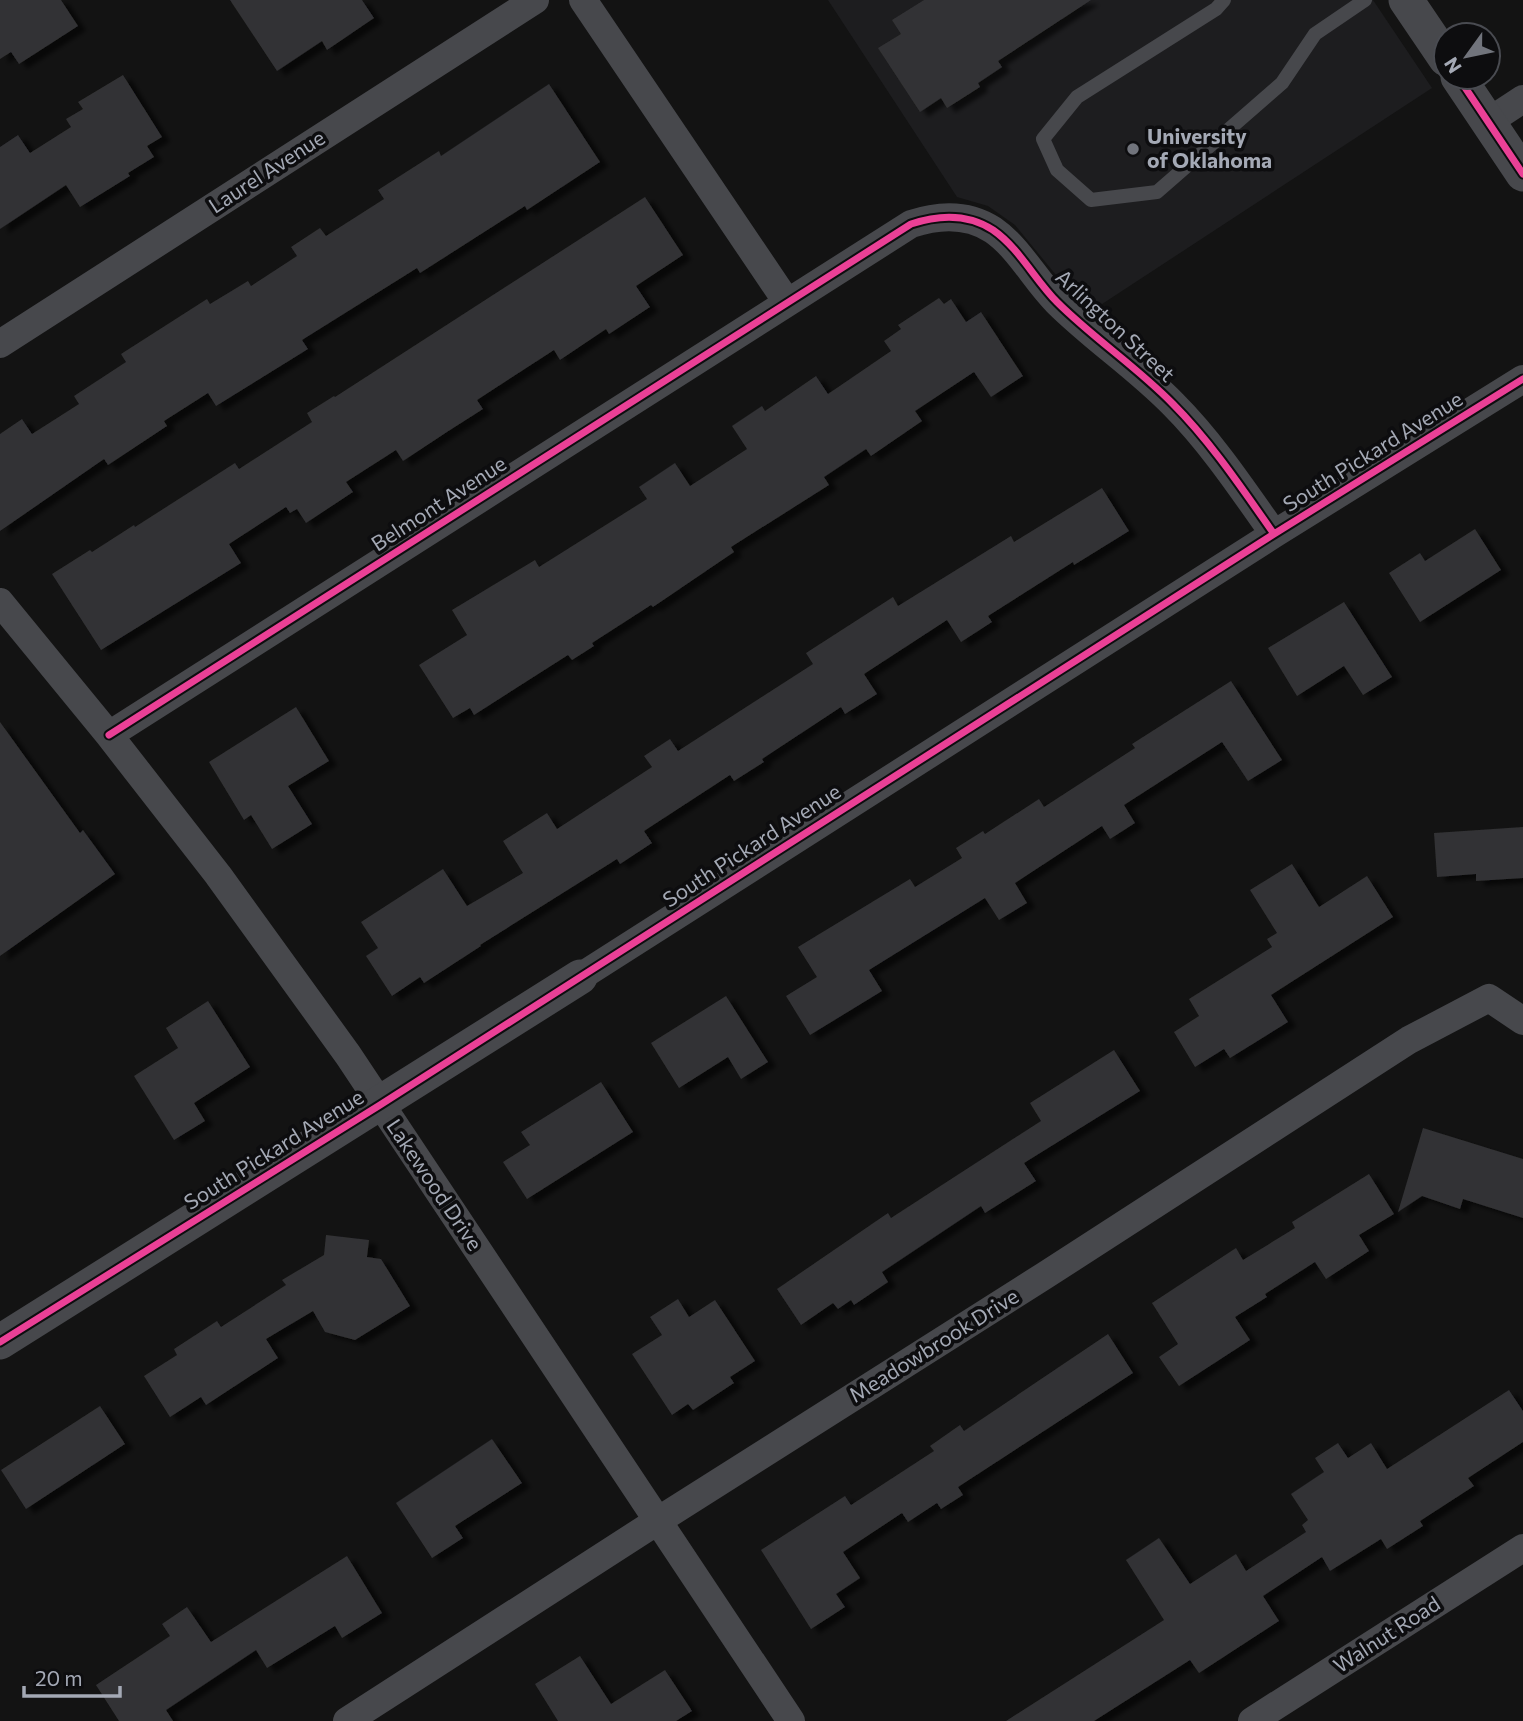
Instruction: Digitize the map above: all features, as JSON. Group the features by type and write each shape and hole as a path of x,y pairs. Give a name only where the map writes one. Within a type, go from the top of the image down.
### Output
{"street":[{"name":"Laurel Avenue","path":"0,344 535,0"},
{"path":"583,0 787,302"},
{"path":"1406,0 1432,38"},
{"path":"1467,91 1523,174"},
{"path":"1488,122 1523,99"},
{"name":"Arlington Street","path":"787,302 911,224 947,216 961,218 992,230 1010,246 1078,322 1173,404 1244,491 1274,534"},
{"name":"Belmont Avenue","path":"109,735 787,302"},
{"name":"South Pickard Avenue","path":"0,1342 380,1105 1274,534 1523,379"},
{"name":"Lakewood Drive","path":"0,602 109,735 218,875 348,1055 791,1721"},
{"name":"Meadowbrook Drive","path":"347,1721 1409,1040 1489,998 1523,1021"},
{"name":"Walnut Road","path":"1252,1721 1523,1548"}],"lane":[{"path":"1224,0 1216,9 1077,97 1043,139 1057,170 1091,200 1157,192 1282,83 1315,34 1365,0"}],"shaded area":[{"name":"University of Oklahoma","path":"828,0 1373,0 1432,88 1096,308 1056,275 1015,225 988,206 957,197"}],"building":[{"path":"0,0 61,0 78,26 19,64 11,52 0,59"},
{"path":"230,0 362,0 374,18 327,50 322,41 277,71"},
{"path":"924,0 1091,0 998,61 1002,67 978,83 980,87 947,108 941,98 920,112 878,48 901,34 892,20"},
{"path":"123,75 162,137 147,146 154,157 128,173 130,176 80,207 66,185 0,229 0,147 18,135 30,153 71,127 66,119 83,109 78,102"},
{"path":"549,84 600,162 527,210 525,206 420,273 417,268 302,340 308,349 216,406 208,393 164,421 167,426 108,465 104,459 0,531 0,434 22,419 32,434 79,404 74,396 126,362 121,354 207,299 210,304 248,281 251,286 297,256 291,247 320,228 326,236 384,199 378,190 439,151 441,156"},
{"path":"645,197 683,255 636,286 650,307 609,334 606,329 560,360 554,350 477,400 483,409 403,461 396,450 346,482 353,492 306,523 297,509 290,513 286,507 229,544 241,563 101,650 52,574 134,525 135,527 235,463 239,469 312,422 307,413"},
{"path":"939,298 944,304 951,299 966,322 981,312 1023,376 991,397 974,372 915,411 922,421 871,456 866,449 824,477 829,485 731,547 734,552 653,607 651,605 592,643 594,646 572,660 568,655 474,715 470,708 453,718 419,665 467,635 452,610 535,560 539,567 647,499 639,487 675,463 690,486 747,449 732,426 762,406 765,411 816,376 828,394 891,351 884,341 901,329 898,325"},
{"path":"1102,488 1129,531 1074,565 1073,562 988,616 992,622 961,642 947,620 864,674 877,694 845,714 841,707 762,759 764,762 734,781 730,775 644,831 652,843 620,864 617,859 424,983 420,977 392,996 366,956 378,948 361,922 443,869 467,906 523,873 503,841 547,813 557,829 652,767 644,756 670,739 678,751 813,664 806,653 893,597 898,606 1011,536 1014,542"},
{"path":"1475,529 1501,570 1420,622 1389,573 1420,553 1425,561"},
{"path":"1344,602 1392,677 1363,695 1344,666 1297,696 1268,648"},
{"path":"1231,681 1282,760 1248,781 1222,742 1124,805 1135,823 1110,839 1102,826 1015,883 1027,903 999,920 985,898 869,970 882,991 810,1035 786,996 817,977 798,947 910,879 915,887 962,858 956,848 983,831 985,834 1039,799 1044,807 1135,748 1132,744"},
{"path":"296,707 329,761 288,786 312,824 272,849 251,815 244,820 209,762"},
{"path":"0,722 80,833 83,830 115,874 0,956"},
{"path":"1523,827 1523,878 1476,881 1476,874 1437,877 1434,833"},
{"path":"1292,864 1319,907 1367,876 1393,917 1271,995 1288,1022 1230,1058 1224,1049 1195,1067 1174,1032 1199,1016 1189,999 1272,947 1267,939 1277,933 1250,890"},
{"path":"726,996 768,1062 741,1079 728,1057 679,1088 651,1043"},
{"path":"208,1001 250,1067 194,1103 205,1121 174,1140 134,1076 178,1048 166,1028"},
{"path":"1114,1050 1140,1091 1024,1163 1036,1181 985,1213 981,1206 882,1272 888,1282 854,1305 851,1300 838,1309 833,1303 801,1325 777,1289 888,1213 891,1218 1041,1121 1030,1103"},
{"path":"601,1082 633,1132 527,1199 503,1162 530,1145 521,1132"},
{"path":"1423,1128 1523,1159 1523,1218 1463,1199 1460,1209 1422,1196 1398,1212"},
{"path":"1369,1174 1394,1214 1359,1235 1369,1251 1326,1279 1315,1262 1265,1294 1267,1297 1235,1317 1250,1340 1179,1386 1159,1357 1178,1344 1152,1303 1236,1248 1243,1260 1295,1228 1292,1222"},
{"path":"326,1235 369,1240 367,1257 381,1259 410,1306 355,1340 325,1332 313,1311 266,1339 278,1358 206,1405 201,1397 170,1417 144,1376 177,1355 174,1349 217,1321 221,1327 286,1285 282,1280 324,1255"},
{"path":"678,1299 689,1317 715,1300 755,1361 730,1377 734,1383 693,1410 688,1404 672,1415 632,1354 662,1335 650,1317"},
{"path":"1108,1334 1133,1373 958,1487 963,1495 941,1509 937,1503 908,1522 902,1513 843,1552 860,1578 836,1594 845,1607 811,1629 761,1550 845,1496 851,1505 934,1451 930,1446 960,1425 964,1431"},
{"path":"1509,1390 1523,1411 1523,1442 1468,1478 1474,1486 1420,1521 1423,1526 1387,1549 1381,1539 1330,1571 1322,1557 1263,1596 1279,1621 1199,1673 1190,1660 1094,1721 1006,1721 1164,1620 1126,1560 1159,1538 1190,1584 1236,1554 1246,1571 1306,1532 1302,1525 1308,1520 1291,1494 1324,1472 1315,1458 1338,1443 1348,1458 1371,1443 1387,1469"},
{"path":"100,1406 125,1444 26,1509 1,1470"},
{"path":"492,1439 522,1483 455,1526 463,1538 432,1558 396,1503"},
{"path":"347,1556 382,1613 342,1638 335,1626 267,1668 256,1650 166,1710 173,1721 119,1721 96,1685 170,1636 162,1624 187,1607 211,1642"},
{"path":"580,1656 611,1704 665,1670 692,1711 676,1721 558,1721 535,1684"}],"cycle path":[{"path":"1467,91 1523,174"},
{"path":"109,735 911,224 942,217 963,218 983,224 1002,237 1057,302 1159,390 1187,419 1226,467 1274,534"},
{"path":"0,1342 380,1105 1274,534 1523,379"}],"place":[{"name":"University of Oklahoma","path":"1133,149"}]}
